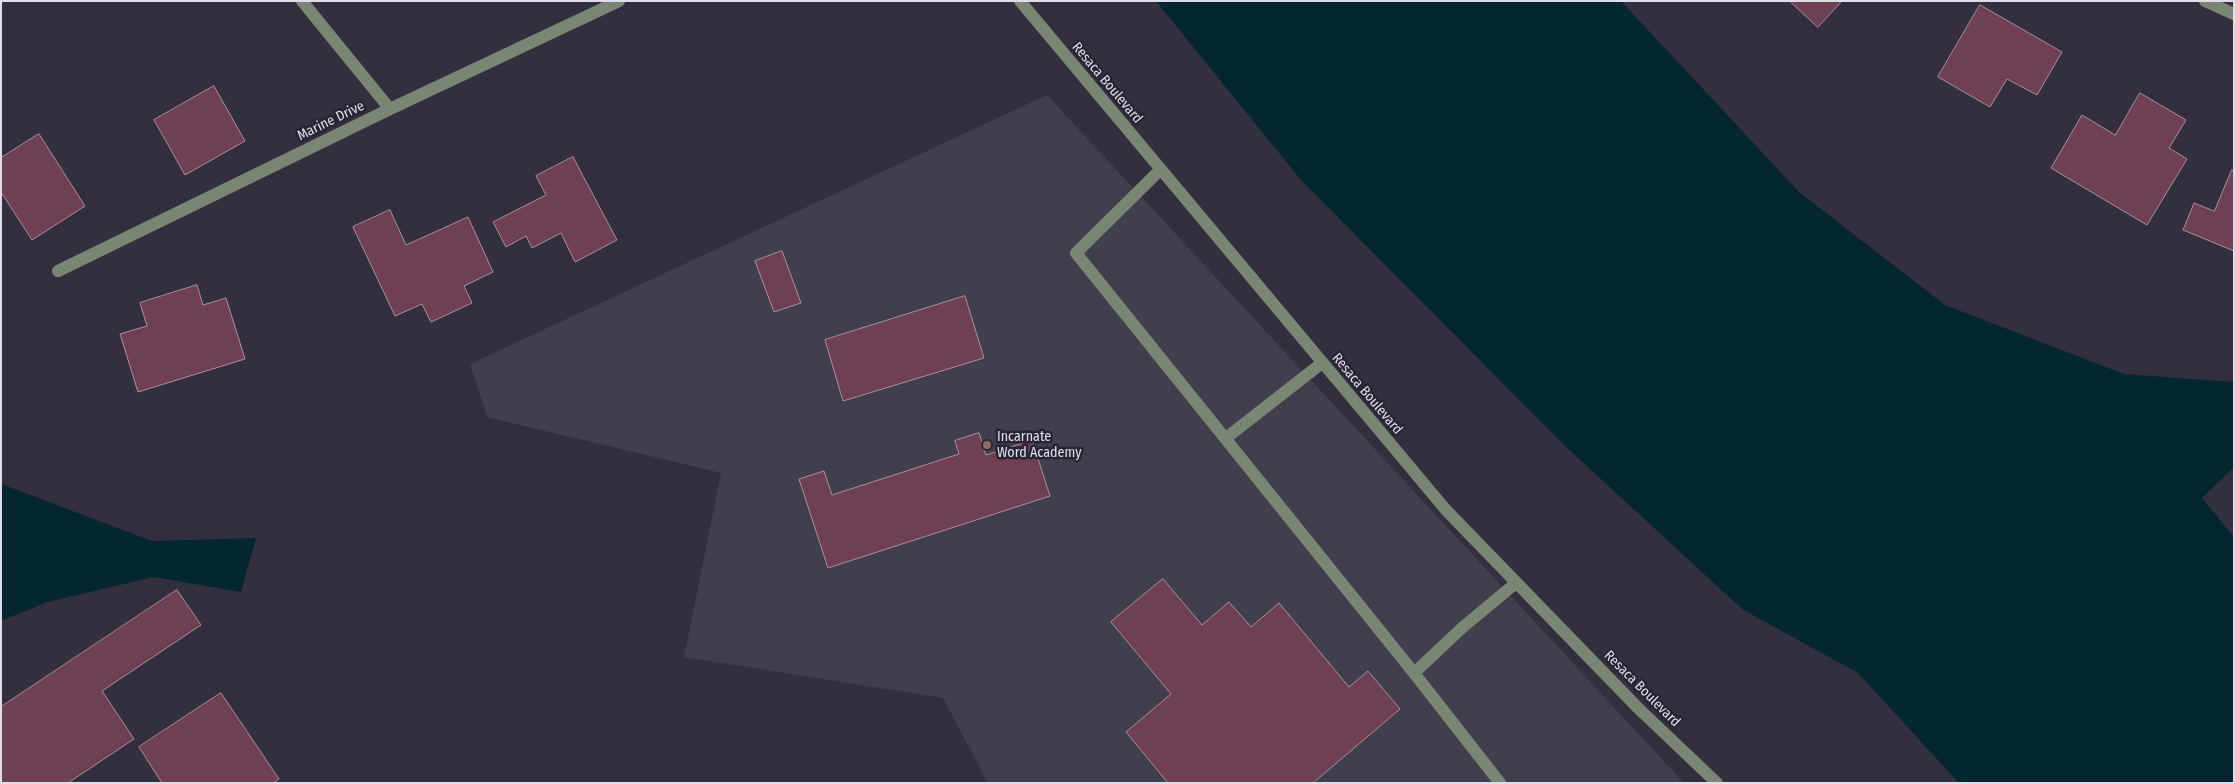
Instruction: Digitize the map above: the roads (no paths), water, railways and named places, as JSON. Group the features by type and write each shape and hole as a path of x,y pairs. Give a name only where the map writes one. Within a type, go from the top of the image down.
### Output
{"street":[{"path":"302,1 390,109"},
{"name":"Marine Drive","path":"58,270 390,109 620,1"},
{"name":"Resaca Boulevard","path":"1020,1 1446,510 1638,708 1717,783"},
{"path":"2205,1 2234,14"},
{"path":"1160,170 1076,252 1500,783"},
{"path":"1226,438 1322,363"},
{"path":"1414,673 1463,627 1516,582"}],"water":[{"path":"1156,1 1621,1 1799,192 1945,305 2124,374 2234,382 2234,467 2202,498 2234,537 2234,783 1959,783 1858,673 1742,609 1564,445 1301,180"},
{"path":"1,484 152,541 256,538 241,592 154,577 47,602 1,621"}],"place":[{"name":"Incarnate Word Academy","path":"987,445"}]}
